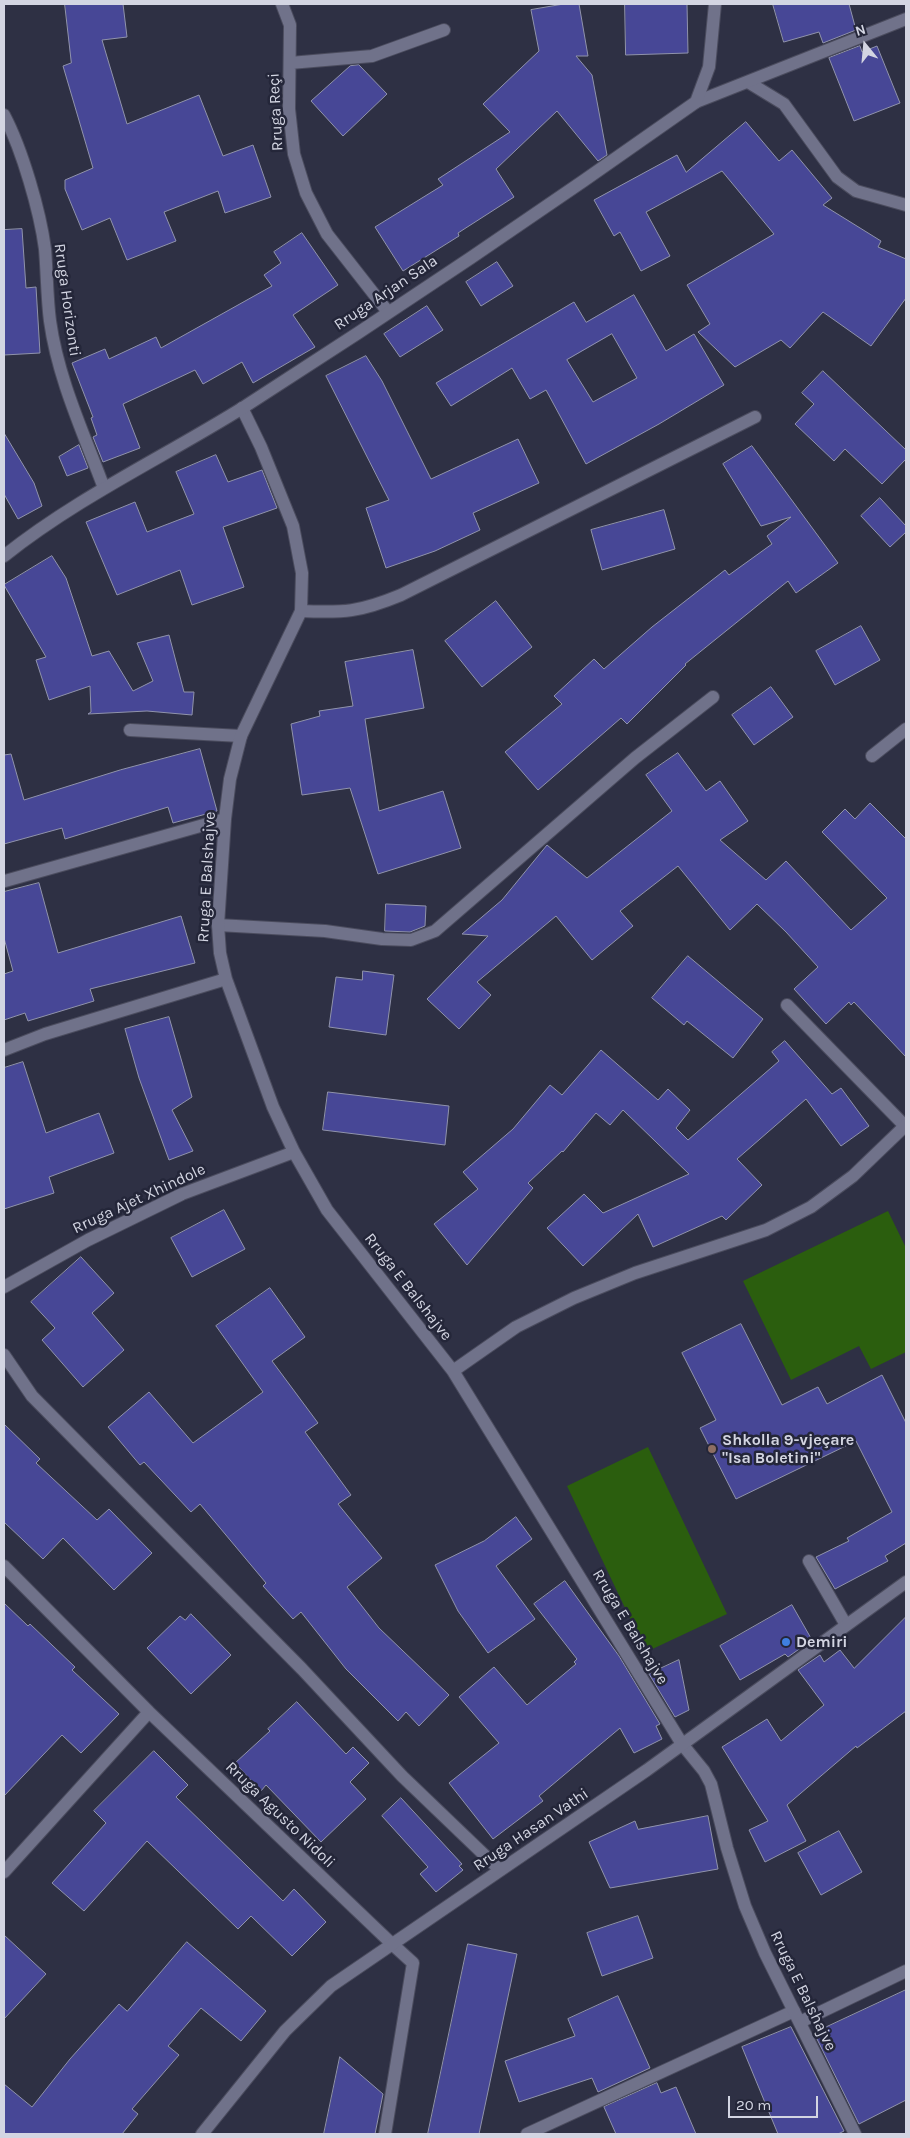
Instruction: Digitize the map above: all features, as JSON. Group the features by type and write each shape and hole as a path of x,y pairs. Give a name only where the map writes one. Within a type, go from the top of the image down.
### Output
{"street":[{"name":"Rruga Reçi","path":"282,4 290,25 289,109 294,154 306,193 327,234 388,312"},
{"path":"696,102 709,67 715,4"},
{"name":"Rruga Arjan Sala","path":"4,556 104,488 242,408 388,312 696,102 906,19"},
{"path":"290,63 372,56 444,30"},
{"path":"748,82 784,104 837,177 856,191 906,205"},
{"name":"Rruga Horizonti","path":"4,115 13,132 32,193 44,247 50,322 60,370 104,488"},
{"name":"Rruga E Balshajve","path":"242,408 261,447 293,526 302,573 300,611 241,736 230,779 224,819 218,925 220,953 226,979 273,1106 294,1152 327,1210 453,1371 682,1744 704,1771 711,1784 727,1848 745,1906 765,1953 856,2134"},
{"path":"300,611 349,612 368,608 401,595 755,417"},
{"path":"218,925 325,931 382,939 411,940 436,931 635,758 713,696"},
{"path":"872,756 906,729"},
{"path":"130,730 241,736"},
{"path":"5,881 224,819"},
{"path":"4,1050 44,1034 226,979"},
{"path":"453,1371 516,1327 574,1298 635,1273 766,1230 811,1207 853,1176 906,1126 787,1005"},
{"name":"Rruga Ajet Xhindole","path":"4,1287 88,1240 182,1194 294,1152"},
{"path":"4,1355 32,1396 302,1669 402,1776 500,1870"},
{"path":"809,1561 846,1625"},
{"name":"Rruga Agusto Nidoli","path":"4,1566 149,1712 412,1963 385,2134"},
{"name":"Rruga Hasan Vathi","path":"202,2134 286,2031 331,1986 682,1744 906,1582"},
{"path":"4,1872 149,1712"},
{"path":"800,2022 906,1971"},
{"path":"527,2134 794,2011"}],"green space":[{"path":"888,1211 906,1248 906,1352 871,1369 859,1346 791,1380 743,1281"},
{"path":"648,1447 727,1614 646,1652 567,1486"}],"building":[{"path":"65,4 123,4 127,37 102,40 127,124 199,95 223,156 253,145 271,197 225,213 218,191 164,212 176,241 127,260 110,218 82,230 65,189 65,180 93,168 63,66 71,63"},
{"path":"564,4 579,4 588,56 576,56 592,75 607,155 598,161 557,111 496,169 514,197 458,233 459,236 403,271 375,227 443,185 438,179 510,132 483,104 539,51 531,10"},
{"path":"625,4 687,4 688,53 626,55"},
{"path":"773,4 849,4 856,30 823,43 819,32 784,42"},
{"path":"860,46 862,52 877,46 900,103 854,121 829,58"},
{"path":"359,65 387,94 343,136 311,101 350,66"},
{"path":"746,122 779,161 792,150 832,198 823,205 881,241 878,247 906,259 906,298 871,346 823,312 790,348 781,340 735,367 698,332 710,324 687,285 774,234 722,171 646,212 670,256 641,271 620,232 614,236 594,200 677,155 686,172"},
{"path":"22,229 26,288 36,287 40,353 4,355 4,230"},
{"path":"302,233 338,285 293,315 315,347 253,383 242,362 203,384 195,370 123,404 140,448 103,462 93,437 97,435 91,418 93,417 72,363 105,349 109,359 156,337 161,348 272,286 264,275 281,263 274,252"},
{"path":"497,262 513,286 481,306 466,282"},
{"path":"634,295 666,351 694,334 724,385 659,424 586,464 546,390 530,399 512,368 451,406 436,383 574,302 586,322","holes":["612,334 637,378 593,402 567,360"]},
{"path":"427,306 443,330 400,357 384,334"},
{"path":"366,356 382,381 431,479 518,439 539,483 473,513 480,530 435,551 386,568 366,508 389,500 326,376"},
{"path":"823,371 906,450 906,459 882,484 845,449 834,461 795,424 814,404 802,393"},
{"path":"4,433 34,483 42,506 18,519 4,494"},
{"path":"79,445 88,468 67,476 59,457"},
{"path":"752,446 838,563 796,593 788,581 685,664 627,724 621,718 538,790 505,752 562,704 554,696 594,659 604,669 652,627 725,570 729,575 772,544 767,536 791,517 761,526 723,464"},
{"path":"216,455 228,482 262,470 277,508 223,527 244,587 192,605 180,570 117,595 86,522 135,502 147,532 194,514 176,472"},
{"path":"880,498 906,526 906,532 890,547 861,516"},
{"path":"664,510 675,549 602,570 591,530"},
{"path":"52,556 66,578 92,656 109,651 133,691 153,681 137,643 169,635 184,692 194,692 192,715 147,711 88,714 91,712 90,686 49,700 36,660 46,657 4,585"},
{"path":"496,601 532,647 482,687 445,641"},
{"path":"861,626 880,660 835,685 816,651"},
{"path":"413,650 424,708 365,719 379,811 443,791 461,848 378,874 350,788 302,795 291,724 320,716 319,711 353,706 345,662"},
{"path":"771,687 793,717 754,745 732,715"},
{"path":"200,749 217,811 173,823 168,807 65,839 62,828 4,844 4,755 11,754 24,800 120,770"},
{"path":"678,753 706,791 720,781 748,821 720,840 766,880 786,861 851,930 887,898 822,832 845,809 855,819 870,803 906,839 906,1057 854,1002 851,1005 849,1002 826,1024 794,989 818,967 786,932 757,904 730,930 678,866 620,911 633,926 592,960 556,916 477,982 491,995 459,1029 427,999 488,936 462,934 502,900 547,845 587,878 672,811 646,775"},
{"path":"39,883 58,953 181,916 195,963 90,989 94,1001 28,1021 25,1013 4,1020 4,974 13,971 4,938 4,892"},
{"path":"386,904 426,906 425,926 410,932 385,931"},
{"path":"688,956 763,1019 733,1058 687,1021 684,1025 652,998"},
{"path":"363,971 394,975 386,1035 329,1027 336,977 362,980"},
{"path":"169,1017 192,1097 172,1110 193,1151 169,1160 139,1078 125,1029"},
{"path":"785,1041 832,1094 841,1088 869,1126 841,1146 806,1099 737,1159 762,1185 726,1220 722,1216 653,1247 638,1214 583,1266 547,1228 584,1194 603,1213 689,1174 623,1110 610,1125 596,1113 563,1152 528,1183 533,1188 467,1265 434,1224 478,1189 463,1172 513,1129 550,1085 562,1095 601,1050 658,1100 668,1089 690,1110 676,1128 688,1140 779,1061 772,1052"},
{"path":"23,1062 46,1133 99,1113 114,1153 49,1177 54,1193 4,1209 4,1068"},
{"path":"328,1092 449,1106 445,1145 323,1130"},
{"path":"224,1210 245,1249 192,1277 171,1238"},
{"path":"81,1257 114,1293 92,1313 124,1350 83,1387 42,1340 55,1328 31,1302"},
{"path":"270,1288 305,1337 272,1361 318,1423 305,1432 351,1495 338,1504 382,1558 347,1587 379,1628 449,1695 419,1726 406,1712 398,1721 346,1669 301,1612 293,1619 263,1586 266,1583 200,1504 191,1512 144,1462 140,1465 108,1427 149,1392 193,1443 263,1392 216,1326"},
{"path":"741,1324 782,1405 818,1387 827,1404 882,1375 906,1423 906,1543 885,1556 888,1561 835,1589 816,1557 849,1541 847,1538 892,1512 856,1441 736,1499 700,1428 716,1420 682,1353"},
{"path":"4,1424 40,1459 36,1463 97,1520 109,1509 152,1553 114,1590 63,1538 43,1559 4,1522"},
{"path":"516,1517 532,1539 496,1566 535,1619 488,1653 458,1611 435,1565 484,1541"},
{"path":"565,1581 619,1656 660,1724 656,1726 662,1739 634,1753 620,1728 539,1796 543,1801 493,1839 449,1783 499,1743 459,1697 494,1667 527,1705 576,1664 574,1662 577,1659 534,1604"},
{"path":"4,1603 28,1626 30,1624 75,1667 72,1670 119,1714 81,1753 62,1735 4,1796"},
{"path":"792,1605 812,1640 788,1657 785,1654 740,1680 720,1646"},
{"path":"191,1614 231,1655 191,1694 147,1648 180,1616 185,1620"},
{"path":"906,1617 906,1711 857,1748 856,1746 787,1805 806,1841 765,1862 749,1830 768,1821 722,1747 767,1719 781,1741 824,1705 798,1670 820,1655 824,1662 840,1650 854,1668"},
{"path":"679,1660 689,1710 675,1717 649,1674"},
{"path":"297,1702 346,1754 353,1747 369,1763 350,1782 366,1799 321,1842 266,1785 261,1791 235,1763 270,1731 268,1729"},
{"path":"154,1751 188,1785 176,1797 283,1901 294,1889 326,1922 292,1956 251,1916 238,1929 147,1841 84,1911 52,1883 106,1823 94,1811"},
{"path":"401,1798 462,1864 459,1866 463,1870 436,1892 420,1874 428,1867 382,1816"},
{"path":"708,1816 718,1869 610,1888 589,1842 635,1821 638,1829"},
{"path":"839,1831 862,1872 821,1895 798,1853"},
{"path":"638,1916 653,1958 602,1976 587,1933"},
{"path":"4,1935 46,1974 4,2019"},
{"path":"187,1942 266,2011 241,2041 201,2008 168,2046 179,2055 132,2109 138,2114 122,2134 4,2134 4,2084 32,2107 70,2059 119,2004 127,2011"},
{"path":"468,1944 517,1954 479,2134 428,2134"},
{"path":"906,1990 906,2100 859,2124 814,2033"},
{"path":"618,1996 650,2068 598,2092 592,2078 519,2102 505,2061 575,2036 568,2019"},
{"path":"791,2027 844,2131 838,2134 778,2134 742,2047"},
{"path":"340,2057 383,2094 375,2134 324,2134"},
{"path":"657,2083 661,2093 676,2087 696,2134 616,2134 604,2107"}],"place":[{"name":"Shkolla 9-vjeçare \"Isa Boletini\"","path":"712,1449"},
{"name":"Demiri","path":"786,1642"}]}
